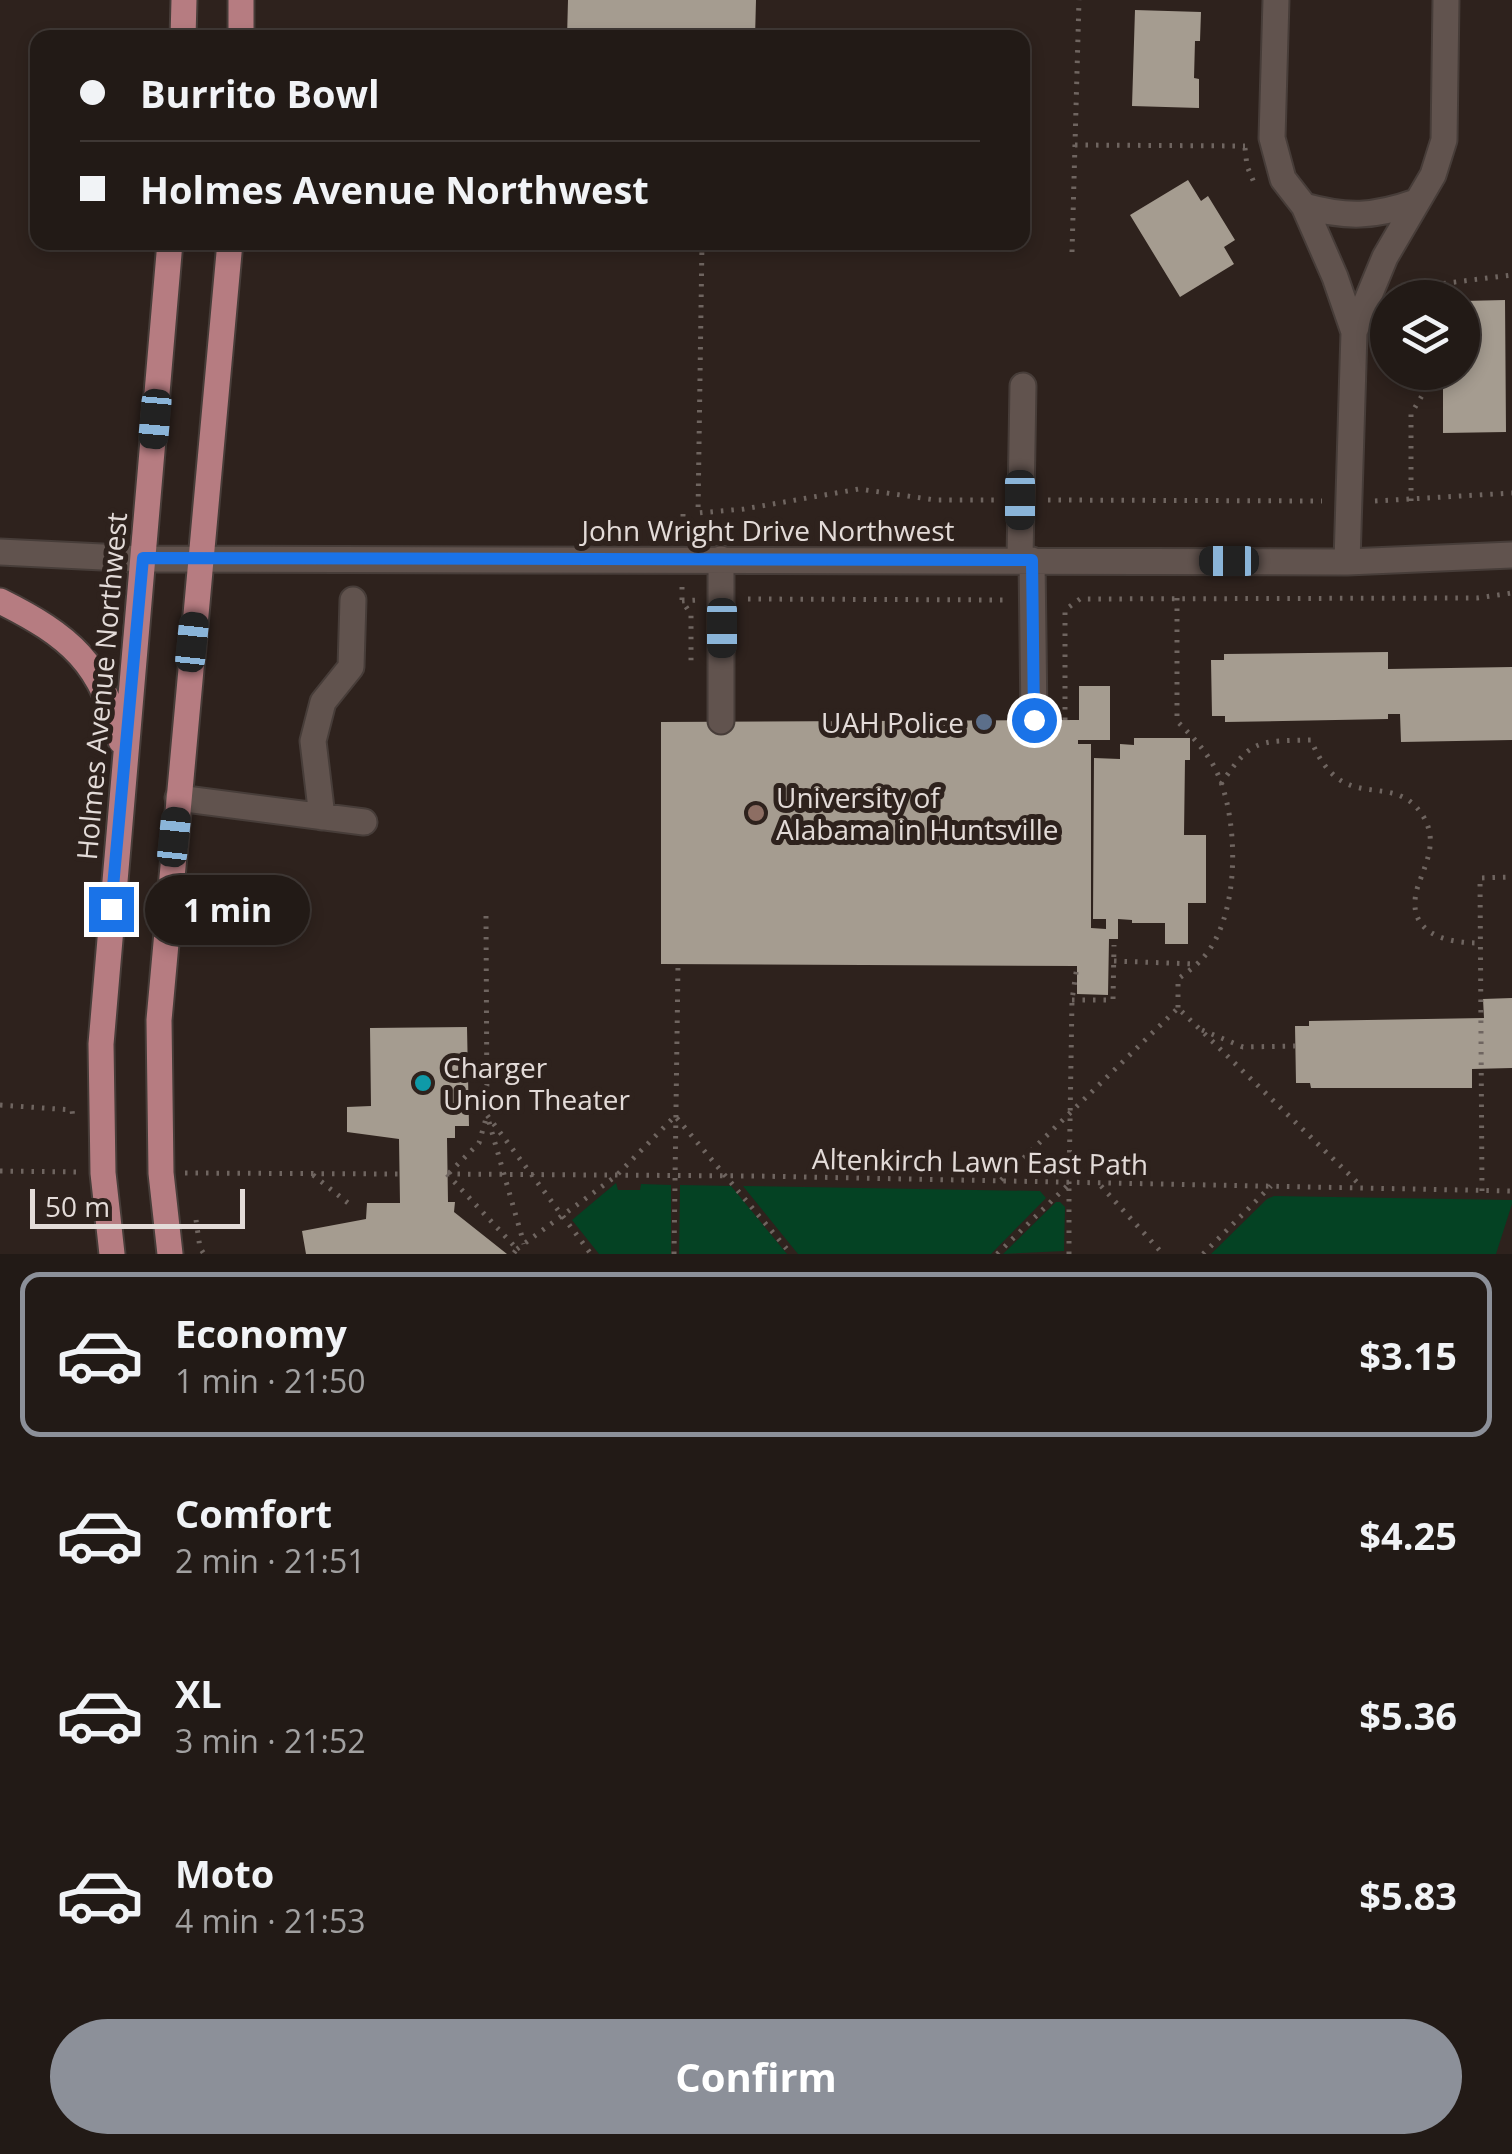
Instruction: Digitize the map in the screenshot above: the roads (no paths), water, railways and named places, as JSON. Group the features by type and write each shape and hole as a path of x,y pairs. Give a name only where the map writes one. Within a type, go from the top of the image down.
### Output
{"main road":[{"path":"183,30 184,0"},
{"path":"240,30 241,0"},
{"name":"Holmes Avenue Northwest","path":"112,1254 103,1173 101,1044 169,250"},
{"path":"170,1254 161,1173 159,1020 229,250"},
{"path":"0,601 44,622 82,652 113,710 126,761"}],"street":[{"path":"1276,0 1272,138 1283,179 1304,206 1336,277 1354,332 1347,562"},
{"path":"1354,332 1384,257 1433,175 1444,140 1446,0"},
{"path":"1304,206 1337,215 1383,214 1416,202"},
{"path":"1023,386 1020,500 1032,600 1034,720"},
{"name":"John Wright Drive Northwest","path":"0,552 201,559 1347,562 1512,555"},
{"path":"721,559 721,721"},
{"path":"322,816 313,741 323,702 351,667 353,600"},
{"path":"178,798 364,822"}],"place":[{"name":"UAH Police","path":"984,722"},
{"name":"University of Alabama in Huntsville","path":"756,813"},
{"name":"Charger Union Theater","path":"423,1083"}]}
